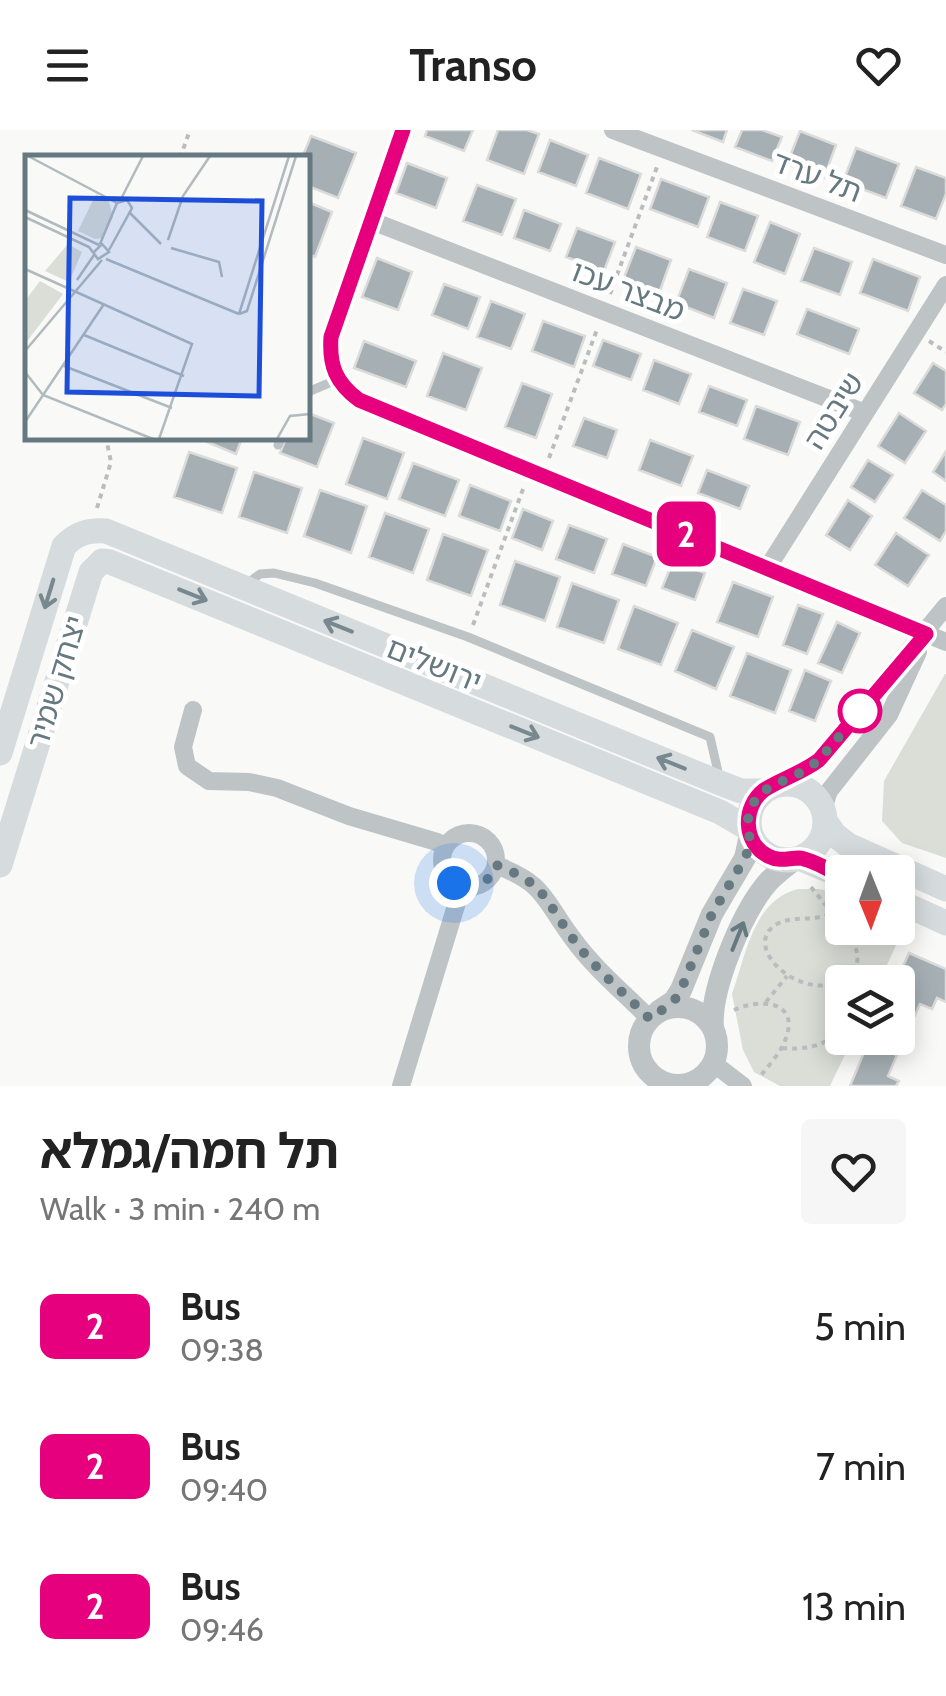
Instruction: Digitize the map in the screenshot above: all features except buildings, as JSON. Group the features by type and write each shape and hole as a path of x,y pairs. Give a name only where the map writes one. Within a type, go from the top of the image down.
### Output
{"main road":[{"name":"יצחק שמיר","path":"0,753 64,546 74,536 96,531 102,561 91,572 0,865"},
{"name":"ירושלים","path":"96,531 243,587 720,783 742,791 771,788"},
{"name":"ירושלים","path":"102,561 702,804 749,832"},
{"path":"825,874 796,859 769,856 756,845 749,832 752,805 771,788 792,784 809,790 834,835 946,889"},
{"path":"796,859 818,844 824,815"},
{"path":"915,909 946,924"}],"street":[{"path":"403,130 331,337 336,380 359,400 946,642"},
{"name":"תל ערד","path":"613,130 946,255"},
{"name":"מבצר עכו","path":"372,221 865,413"},
{"name":"שיבטה","path":"768,567 946,285"},
{"path":"771,788 819,760 946,606"},
{"path":"824,815 829,791 889,715 926,634"},
{"path":"194,710 184,747 187,766 209,781 277,788 445,848"},
{"path":"742,1086 701,1076 679,1085 662,1083 647,1070 640,1053 641,1034 654,1015 674,1001 681,990 712,914 745,858 749,832"},
{"path":"461,834 479,835 493,847 496,865 487,881 462,886 444,870 445,848 461,834"},
{"path":"701,1076 717,1045 712,1023 721,979 752,904 765,886 796,859"},
{"path":"496,865 528,878 548,898 573,940 654,1015"},
{"path":"401,1086 462,886"},
{"path":"654,1015 678,1007 690,1008 712,1023"}],"lane":[{"path":"310,391 336,380"},
{"path":"243,587 260,574 274,573 315,583 468,637 710,738 720,783"}],"path":[{"path":"181,155 190,130"},
{"path":"96,531 111,462 106,440"},
{"path":"468,637 530,470"},
{"path":"809,884 825,881"},
{"path":"825,916 784,921 772,928 766,940 772,962 787,976 825,986"},
{"path":"766,1002 787,976"},
{"path":"712,1023 747,1004 766,1002 776,1004 787,1020 782,1048 753,1086"},
{"path":"782,1048 816,1047 825,1040"}],"shaded area":[{"path":"945,674 946,858 902,843 882,821 884,781"},
{"path":"798,889 825,890 825,945 896,945 887,965 825,965 825,1055 845,1055 830,1086 780,1086 754,1072 743,1050 732,994 753,931 783,895"}],"bus line":[{"name":"2","path":"403,130 331,337 336,380 350,394 926,634 819,760 763,791 750,810 750,835 764,854 781,860 800,858 825,869"}],"route":[{"path":"454,883 480,885 496,865 528,878 548,898 573,940 650,1019 674,1001 681,990 712,914 745,858 750,846 748,816 755,800 763,791 819,760 860,711"}]}
